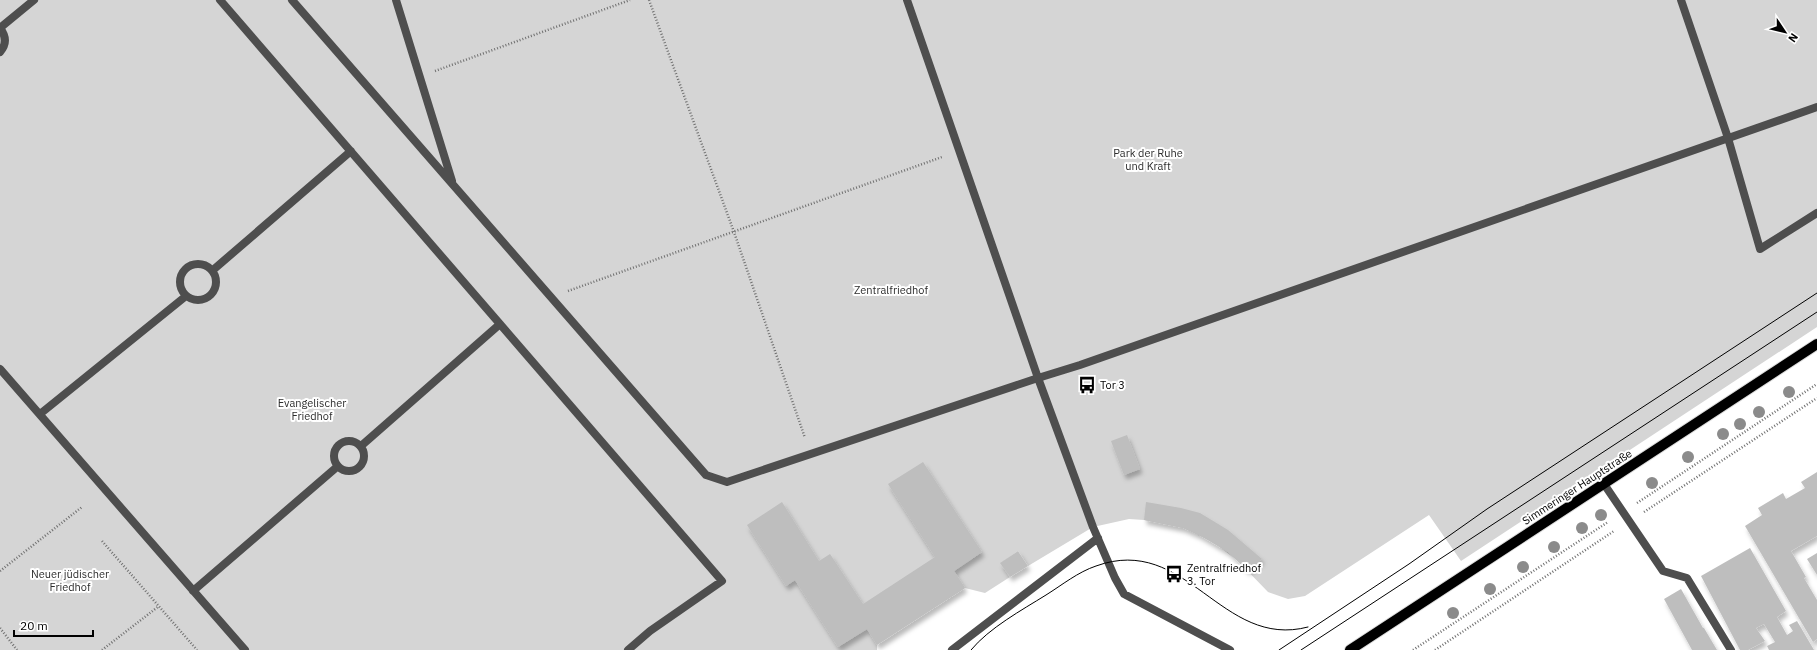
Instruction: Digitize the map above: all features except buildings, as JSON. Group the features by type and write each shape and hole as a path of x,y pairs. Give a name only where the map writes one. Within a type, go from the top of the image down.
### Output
{"main road":[{"name":"Simmeringer Hauptstraße","path":"1350,650 1817,344"}],"lane":[{"path":"0,52 5,43 5,38 0,28 34,0"},
{"path":"220,0 722,581 650,631 628,650"},
{"path":"292,0 706,475 726,482 1095,359 1817,107"},
{"path":"396,0 421,76 453,184"},
{"path":"907,0 1038,378 1098,538 1115,578 1124,594 1230,650"},
{"path":"1681,0 1728,138 1760,249 1817,212"},
{"path":"213,270 351,151"},
{"path":"198,263 204,264 213,270 217,280 216,286 210,296 198,300 186,296 182,291 180,278 186,267 198,263"},
{"path":"40,414 186,296"},
{"path":"361,446 500,324"},
{"path":"0,369 245,650"},
{"path":"347,440 352,440 361,446 365,455 363,464 359,468 350,472 345,471 338,466 334,460 334,454 338,445 347,440"},
{"path":"193,591 338,466"},
{"path":"1604,484 1663,572 1687,578 1731,650"},
{"path":"952,650 1098,538"}],"path":[{"path":"421,76 630,0"},
{"path":"649,0 734,232 810,454"},
{"path":"552,297 960,151"},
{"path":"0,571 82,507"},
{"path":"102,541 197,650"},
{"path":"102,650 159,606"},
{"path":"0,628 17,650"}],"green space":[{"name":"Zentralfriedhof","path":"0,0 1817,0 1817,327 1461,561 1429,515 1305,596 1288,599 1268,592 1238,561 1213,542 1183,528 1144,520 1129,519 1093,527 1028,566 1018,551 1001,563 1010,577 985,593 965,588 877,644 877,650 0,650"}],"tram line":[{"path":"1279,650 1409,564 1487,509 1817,293"},
{"path":"1301,650 1817,312"},
{"path":"971,650 996,627 1076,575 1096,566 1128,560 1155,565 1180,577 1227,609 1251,623 1278,630 1308,627"}],"place":[{"name":"Tor 3","path":"1087,385"},
{"name":"Zentralfriedhof 3. Tor","path":"1174,574"}],"park label":[{"name":"Park der Ruhe und Kraft","path":"1148,159"},
{"name":"Evangelischer Friedhof","path":"312,409"},
{"name":"Neuer jüdischer Friedhof","path":"70,580"}]}
